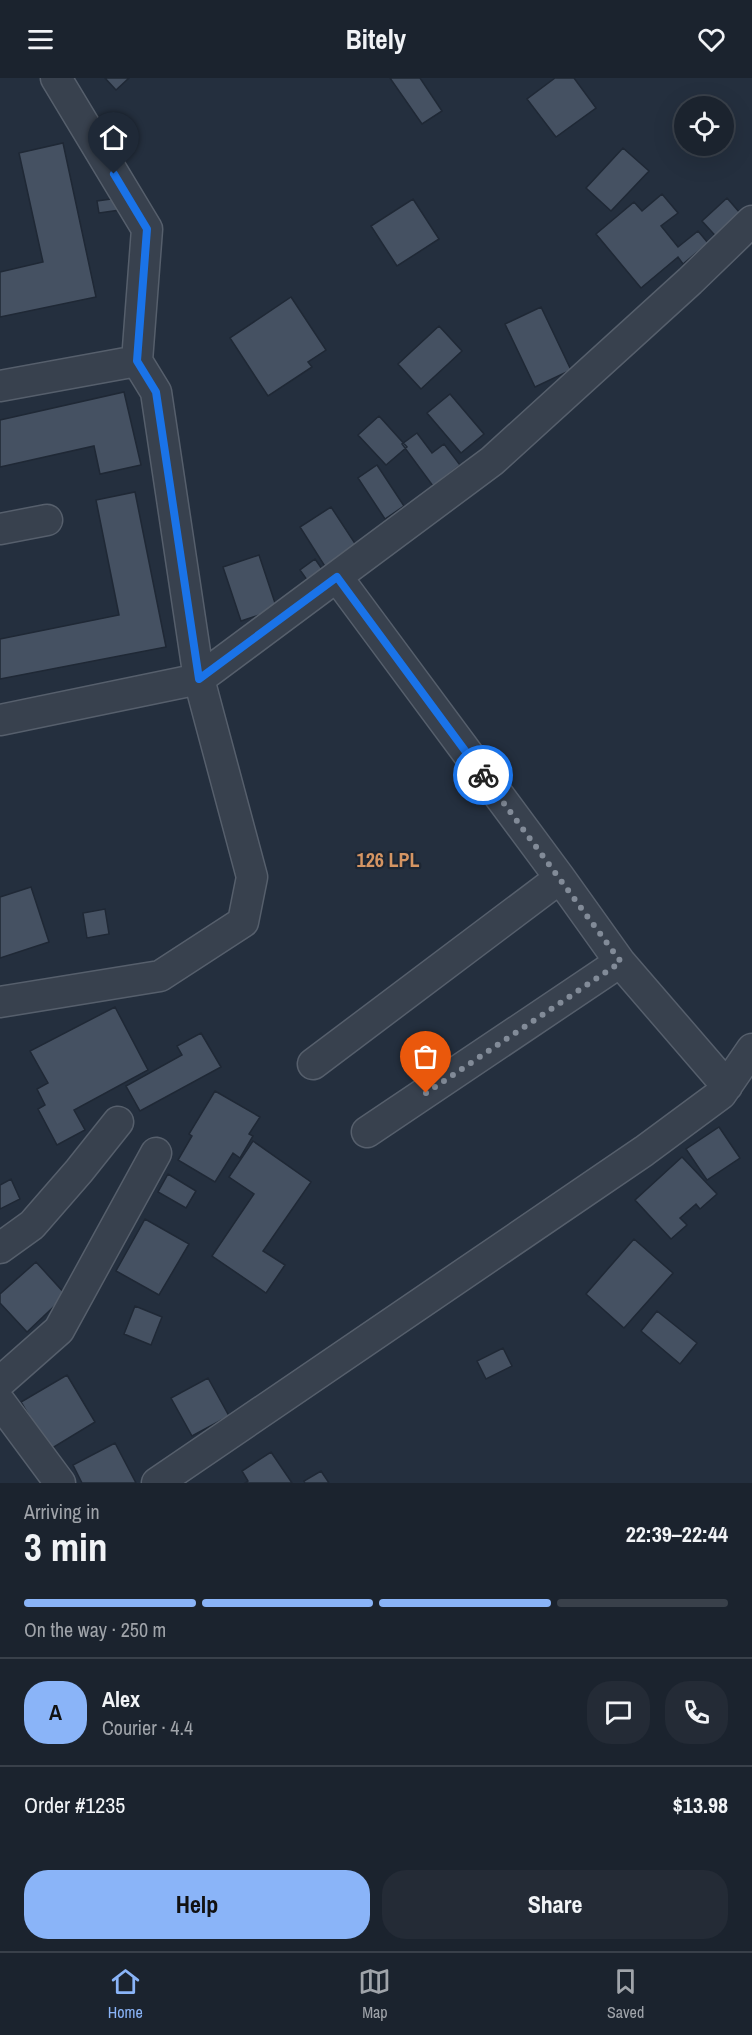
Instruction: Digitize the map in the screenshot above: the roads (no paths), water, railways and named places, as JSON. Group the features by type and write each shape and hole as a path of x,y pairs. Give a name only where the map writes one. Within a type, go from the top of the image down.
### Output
{"street":[{"path":"0,1002 160,975 243,922 252,878 199,679 156,392 137,361 147,229 56,78"},
{"path":"0,720 199,679 492,461 690,281 752,221"},
{"path":"0,386 137,361"},
{"path":"0,529 47,520"},
{"path":"337,577 621,962 727,1086"},
{"path":"313,1064 560,878"},
{"path":"367,1132 621,962"},
{"path":"157,1483 644,1151 721,1094 752,1049"},
{"path":"0,1248 32,1225 80,1171 118,1122"},
{"path":"0,1382 59,1330 156,1153"},
{"path":"0,1402 60,1483"}],"district":[{"name":"126 LPL","path":"388,859"}]}
